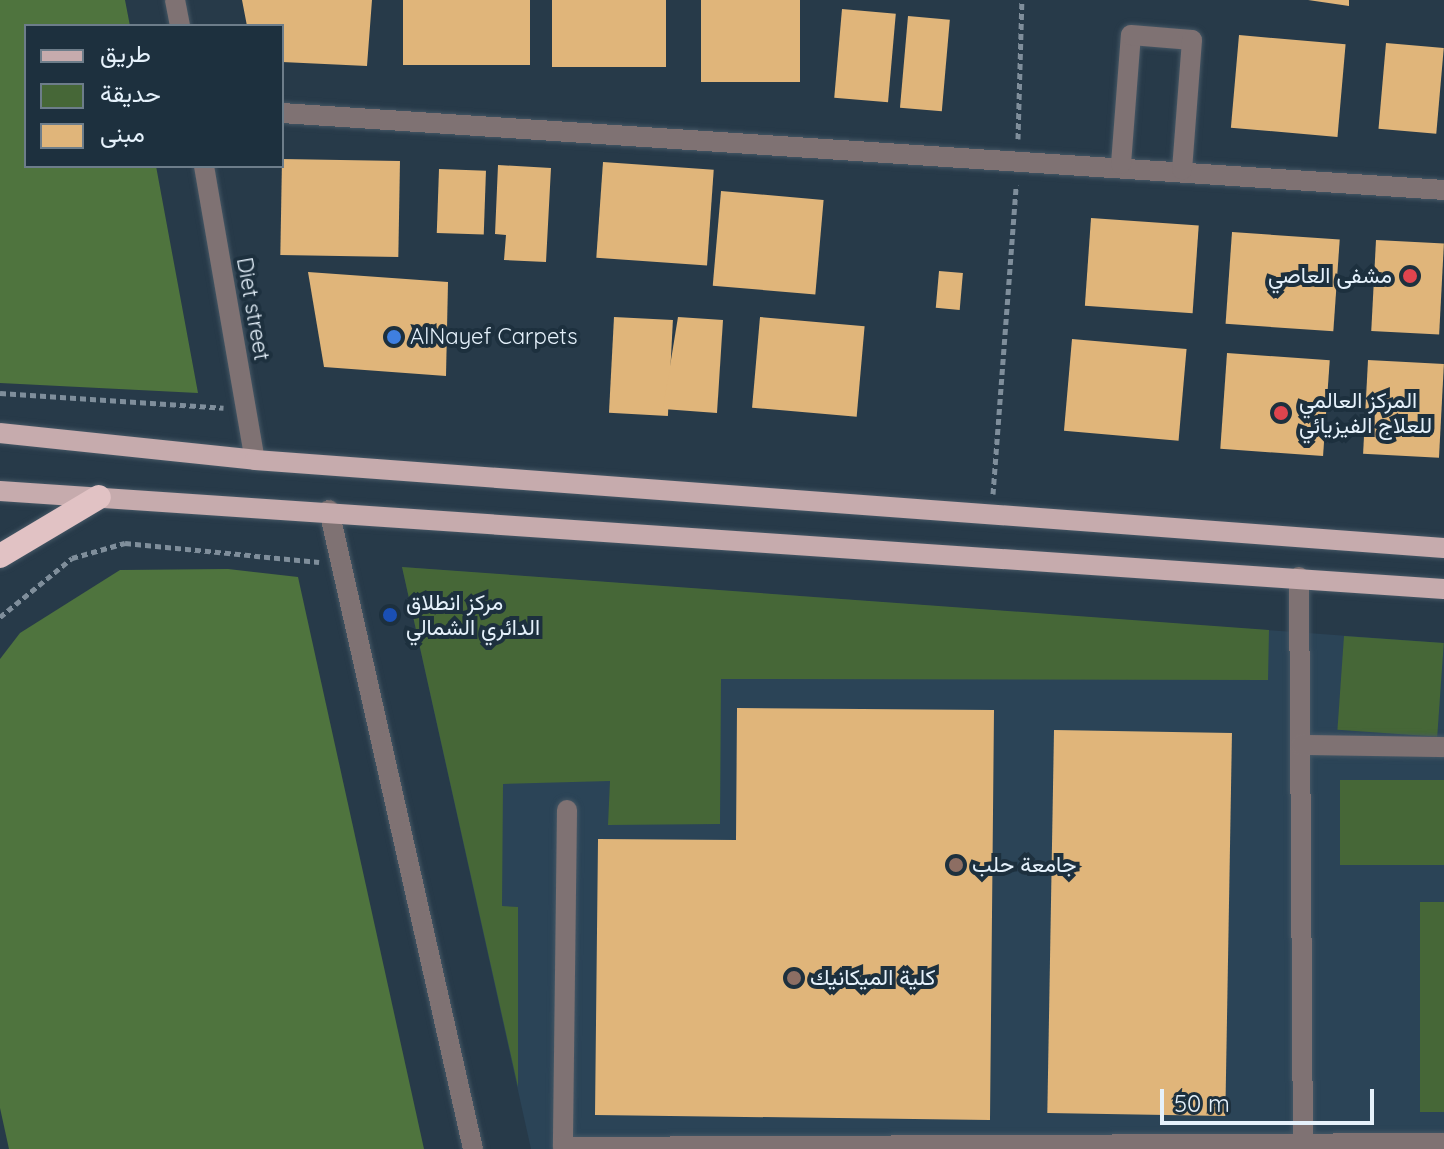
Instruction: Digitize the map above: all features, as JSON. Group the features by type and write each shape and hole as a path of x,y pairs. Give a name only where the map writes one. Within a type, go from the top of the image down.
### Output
{"highway":[{"path":"0,556 99,497"}],"main road":[{"path":"0,433 255,460 992,510 1444,548"},
{"path":"0,491 329,510 1444,589"}],"street":[{"path":"175,0 180,24"},
{"path":"1121,164 1131,35 1192,40 1182,170"},
{"path":"284,113 1121,164 1444,190"},
{"name":"Diet street","path":"204,168 255,460"},
{"path":"329,510 344,565 473,1149"},
{"path":"1299,577 1303,1143"},
{"path":"1301,745 1444,747"},
{"path":"567,810 563,1147 1444,1143"}],"path":[{"path":"992,510 1018,159 1022,0"},
{"path":"0,393 246,409"},
{"path":"0,617 72,558 125,543 344,565"}],"shaded area":[{"name":"جامعة حلب","path":"402,567 1444,643 1444,1149 531,1149"}],"green space":[{"path":"0,0 125,0 130,24 24,24 24,168 156,168 198,393 0,383"},
{"path":"402,567 1269,630 1268,680 721,679 720,824 608,825 610,781 503,784 502,906 518,907 518,1087"},
{"path":"228,569 298,577 424,1149 9,1149 0,1108 0,659 20,633 120,570"},
{"path":"1344,636 1444,643 1437,737 1337,730"},
{"path":"1340,780 1444,780 1444,865 1340,865"},
{"path":"1420,902 1444,902 1444,1112 1420,1112"}],"building":[{"path":"242,0 372,0 367,66 284,62 284,24 247,24"},
{"path":"403,0 530,0 530,65 403,65"},
{"path":"552,0 666,0 666,67 552,67"},
{"path":"701,0 800,0 800,82 701,82"},
{"path":"1308,0 1349,0 1349,6"},
{"path":"842,9 896,14 888,102 834,98"},
{"path":"908,16 950,20 942,111 900,108"},
{"path":"1239,35 1346,44 1337,137 1231,128"},
{"path":"1386,43 1444,48 1436,134 1379,129"},
{"path":"284,159 400,161 398,257 280,255"},
{"path":"603,162 714,170 707,266 596,258"},
{"path":"498,165 551,168 546,262 504,260 506,235 495,234"},
{"path":"439,169 486,171 484,235 437,233"},
{"path":"721,191 824,200 815,295 713,286"},
{"path":"1091,218 1199,226 1193,313 1085,306"},
{"path":"1232,232 1340,240 1333,331 1226,324"},
{"path":"1376,240 1444,244 1439,334 1371,331"},
{"path":"939,271 963,273 960,310 936,308"},
{"path":"308,272 448,282 446,376 324,367"},
{"path":"614,317 673,320 668,416 609,413"},
{"path":"678,317 723,320 717,413 663,409"},
{"path":"760,317 865,326 857,417 752,408"},
{"path":"1072,339 1187,349 1179,441 1064,431"},
{"path":"1227,353 1330,360 1323,456 1220,449"},
{"path":"1368,360 1444,364 1439,458 1363,454"},
{"name":"كلية الميكانيك","path":"737,708 994,710 990,1120 595,1115 598,839 736,840"},
{"path":"1054,730 1232,733 1225,1116 1047,1113"}],"place":[{"name":"مشفى العاصي","path":"1410,276"},
{"name":"AlNayef Carpets","path":"394,337"},
{"name":"المركز العالمي للعلاج الفيزيائي","path":"1281,413"},
{"name":"مركز انطلاق الدائري الشمالي","path":"390,615"},
{"name":"جامعة حلب","path":"956,865"},
{"name":"كلية الميكانيك","path":"794,978"}]}
